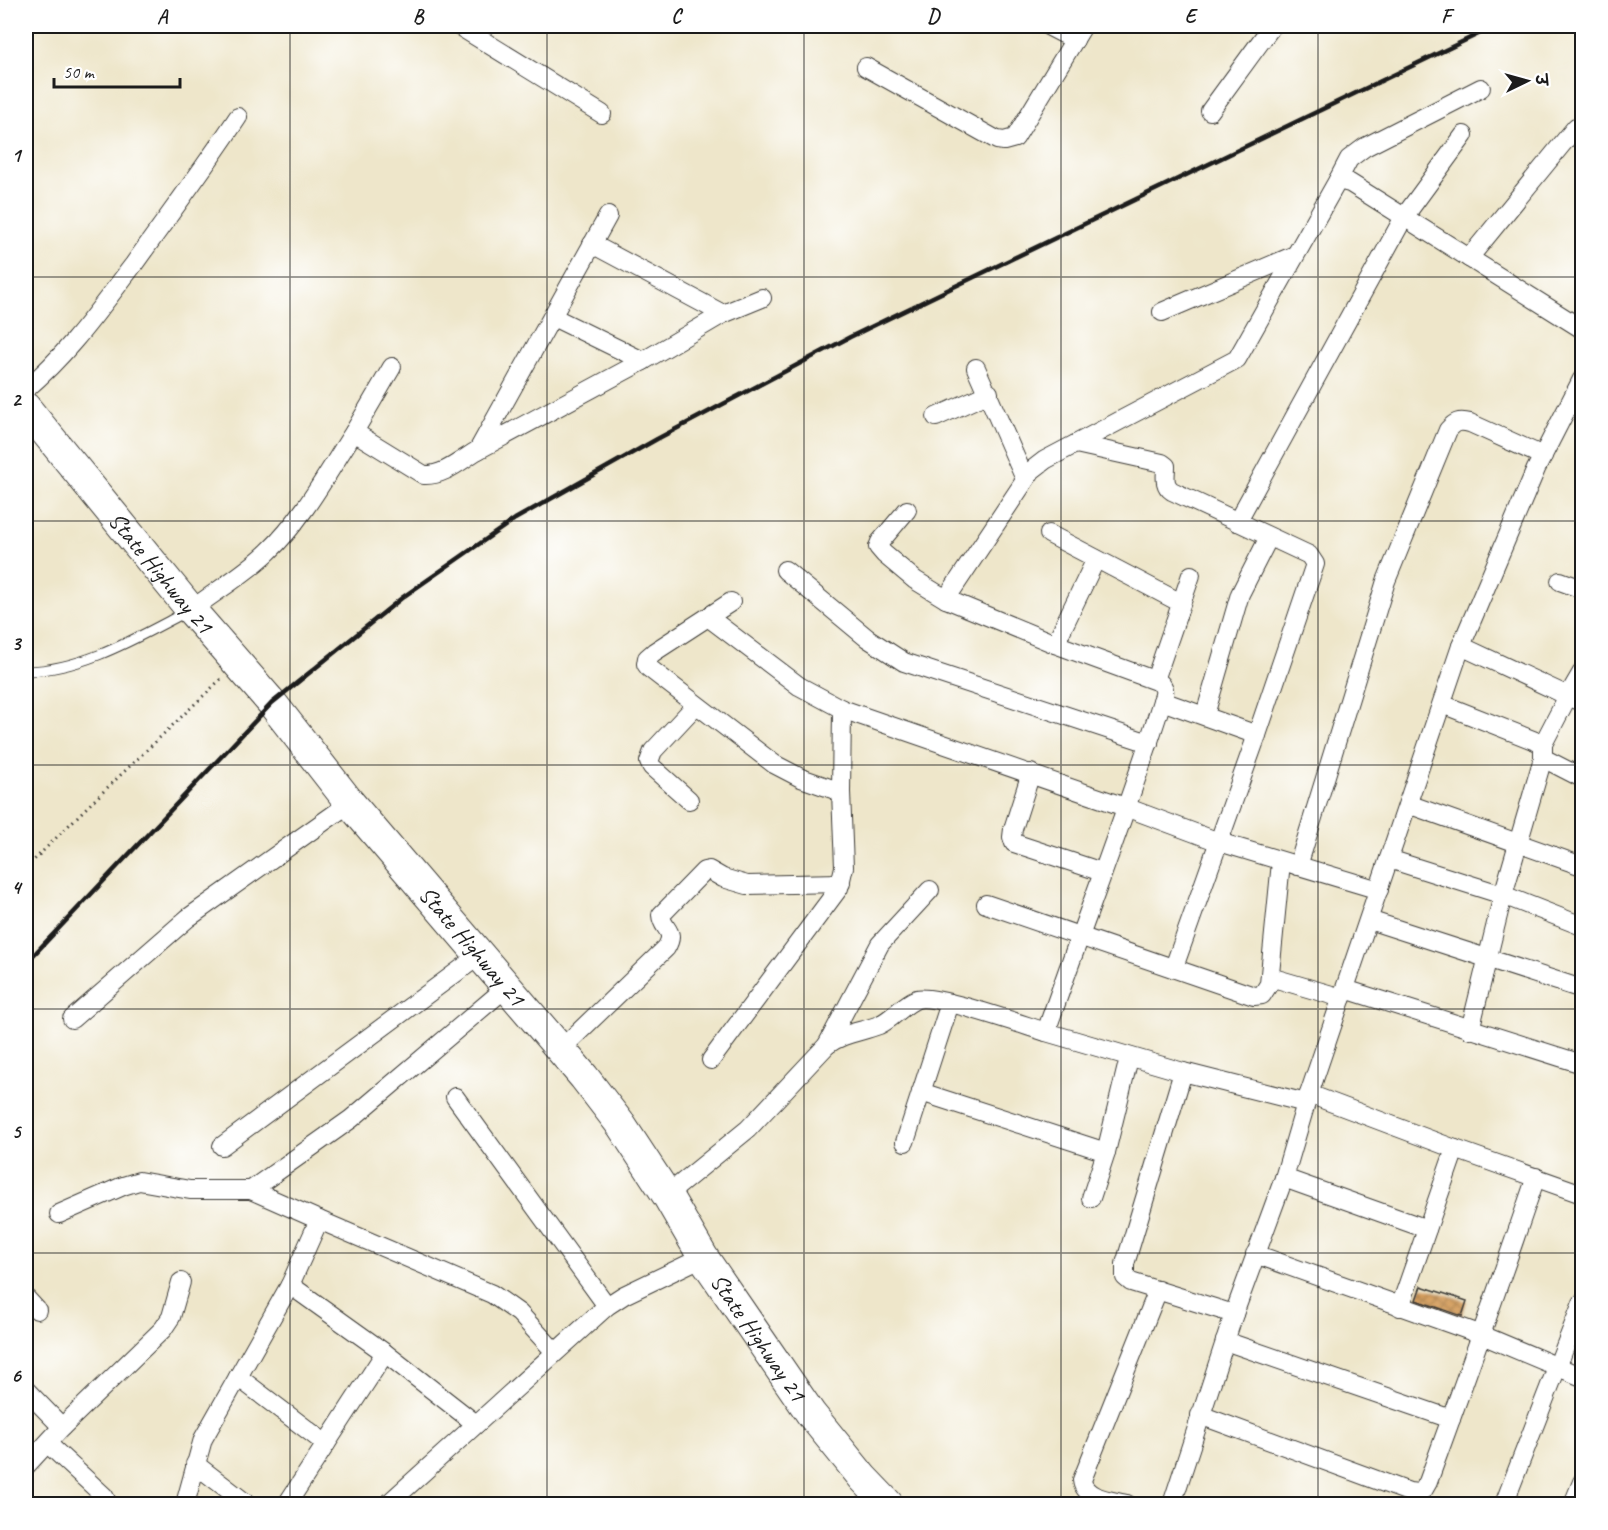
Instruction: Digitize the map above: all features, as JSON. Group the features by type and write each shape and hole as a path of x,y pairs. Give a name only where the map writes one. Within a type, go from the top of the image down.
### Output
{"highway":[{"name":"State Highway 21","path":"26,408 190,610 272,702 350,803 508,986 621,1125 667,1195 703,1257 811,1414 863,1478 888,1504"}],"street":[{"path":"459,26 602,114"},
{"path":"866,67 997,140 1004,141 1015,138 1079,33 1048,26"},
{"path":"1210,111 1272,26"},
{"path":"946,599 1032,470 1045,460 1237,359 1349,159 1365,147 1481,88"},
{"path":"26,389 60,359 89,324 201,173 238,117"},
{"path":"1469,258 1576,127"},
{"path":"1237,522 1404,217 1464,135"},
{"path":"1338,180 1350,183 1582,329"},
{"path":"478,450 608,216"},
{"path":"592,244 723,314"},
{"path":"1162,312 1296,255"},
{"path":"354,432 424,475 432,475 643,361 723,314 762,298"},
{"path":"553,317 643,361"},
{"path":"190,610 259,560 294,522 354,432 392,367"},
{"path":"976,368 1025,479"},
{"path":"1172,1504 1234,1314 1284,1178 1308,1098 1461,646 1543,456 1582,379"},
{"path":"936,417 989,393"},
{"path":"986,904 1254,996 1262,995 1266,991 1270,977 1290,864 1386,581 1448,430 1454,423 1462,421 1470,423 1543,456"},
{"path":"1076,444 1162,463 1166,466 1167,488 1309,555 1315,564 1174,967"},
{"path":"907,510 879,542 880,551 915,580 946,599 1055,644 1155,680 1164,686 1165,692 1128,808 1102,872 1046,1032"},
{"path":"1049,534 1181,603"},
{"path":"1205,715 1240,594 1269,537"},
{"path":"1055,644 1096,559"},
{"path":"785,570 867,638 904,662 1149,743"},
{"path":"1155,680 1191,575"},
{"path":"1560,581 1582,589"},
{"path":"731,602 646,658 648,668 780,767 801,778 841,792"},
{"path":"708,617 799,686 842,709 1031,773 1219,842 1379,890"},
{"path":"1461,646 1575,699"},
{"path":"1470,1030 1503,895 1543,751 1575,699 1582,672"},
{"path":"1162,701 1257,735"},
{"path":"1442,704 1543,751 1582,778"},
{"path":"689,800 649,762 653,752 696,705"},
{"path":"711,1060 841,884 844,867 841,792 842,709"},
{"path":"1031,773 1013,829 1014,843 1102,872"},
{"path":"72,1019 188,918 350,803"},
{"path":"1408,804 1582,866"},
{"path":"1389,859 1503,895 1582,926"},
{"path":"561,1049 666,948 670,936 669,930 661,920 661,915 704,871 709,870 723,878 747,885 841,884"},
{"path":"827,1045 880,944 930,890"},
{"path":"1369,920 1582,990"},
{"path":"222,1146 480,955"},
{"path":"1270,977 1344,993 1581,1060"},
{"path":"251,1190 351,1119 508,986"},
{"path":"667,1195 748,1129 827,1045 839,1037 888,1021 916,1000 922,999 950,1003 1129,1058 1183,1072 1308,1098 1582,1194"},
{"path":"905,1142 950,1003"},
{"path":"1091,1198 1106,1152 1129,1058"},
{"path":"1183,1072 1124,1272 1125,1277 1131,1282 1234,1314"},
{"path":"921,1092 1106,1152"},
{"path":"455,1097 607,1306"},
{"path":"1400,1307 1455,1149"},
{"path":"1200,1415 1409,1492 1418,1493 1424,1489 1482,1335 1536,1176"},
{"path":"1284,1178 1427,1230"},
{"path":"59,1214 139,1181 190,1190 251,1190 492,1294 519,1313 555,1352"},
{"path":"184,1504 203,1439 290,1285 320,1220"},
{"path":"1255,1254 1482,1335 1582,1377"},
{"path":"388,1504 607,1306 624,1294 703,1257"},
{"path":"26,1466 62,1427 163,1329 171,1317 181,1282"},
{"path":"290,1285 385,1353 476,1424"},
{"path":"1127,1504 1089,1494 1083,1487 1082,1480 1158,1290"},
{"path":"1504,1504 1582,1303"},
{"path":"1225,1341 1451,1419"},
{"path":"287,1504 385,1353"},
{"path":"238,1377 326,1444"},
{"path":"26,1390 62,1427"},
{"path":"48,1444 104,1496 108,1504"},
{"path":"195,1464 247,1504"},
{"path":"1573,1504 1582,1482"}],"lane":[{"path":"26,671 61,666 89,658 131,641 190,610"}],"path":[{"path":"26,868 238,663"}],"building":[{"path":"1421,1286 1467,1301 1462,1316 1416,1300"}],"railway":[{"path":"26,963 272,703 403,597 515,519 657,439 850,337 1495,26"}]}
